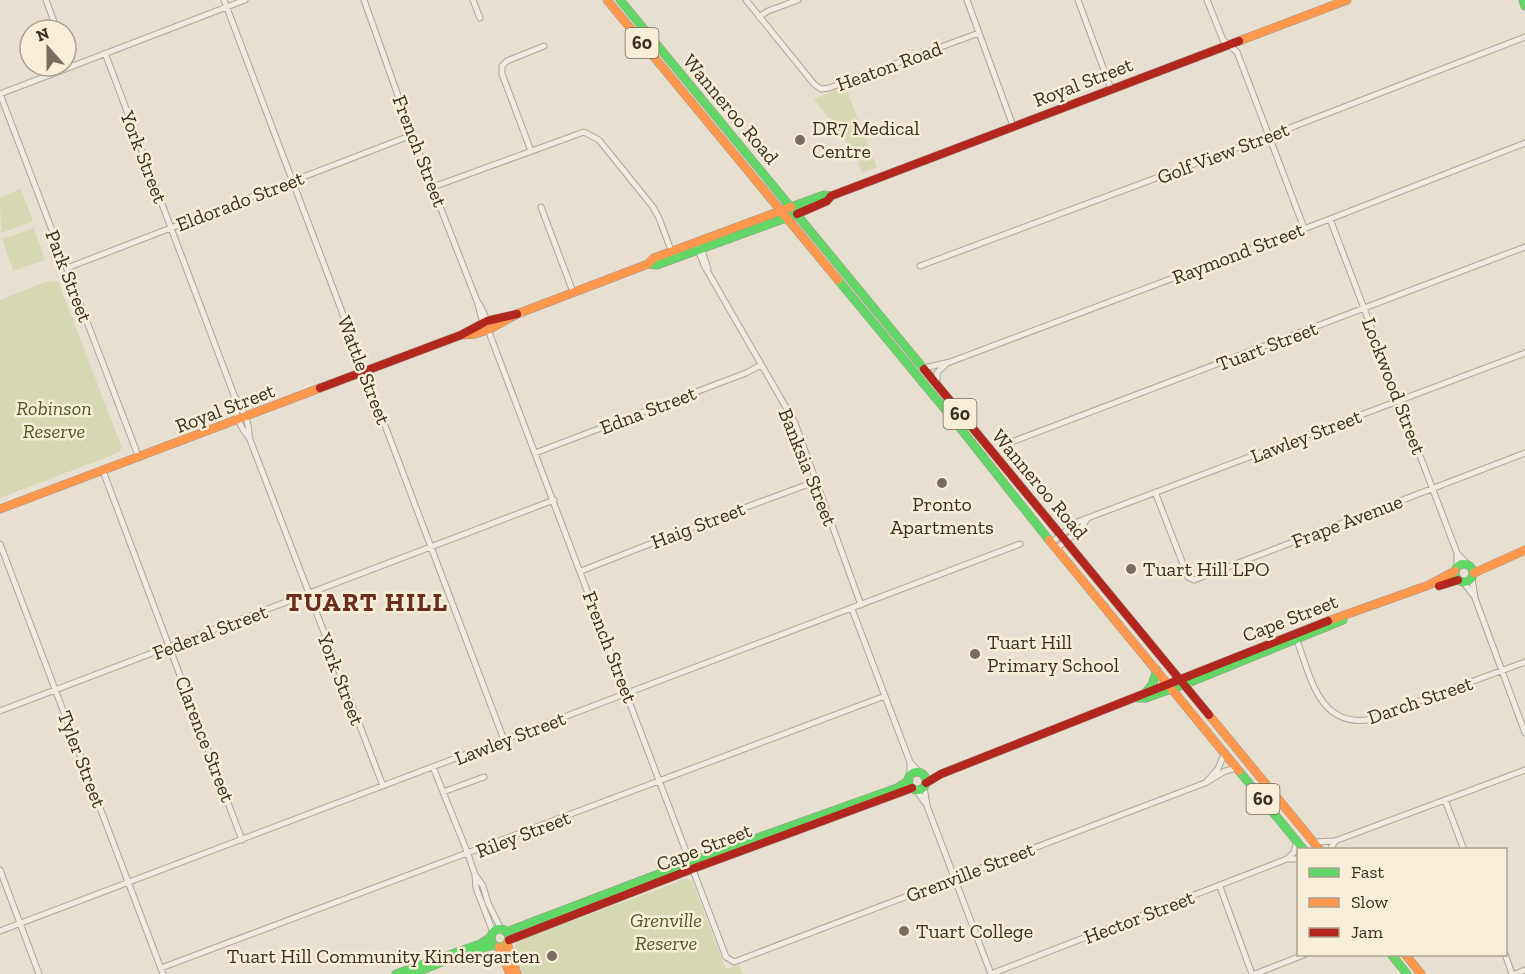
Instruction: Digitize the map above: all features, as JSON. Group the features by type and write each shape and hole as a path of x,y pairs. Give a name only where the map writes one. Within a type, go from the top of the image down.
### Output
{"main road":[{"name":"Wanneroo Road","path":"607,0 1303,848"},
{"name":"Wanneroo Road","path":"620,0 1319,848"},
{"name":"Royal Street","path":"0,509 461,335 468,329 487,325 507,314 517,314 648,264 657,265 673,255 794,210 824,195 831,196 1347,0"},
{"path":"1523,0 1525,6"},
{"name":"Cape Street","path":"1181,682 1204,677 1296,636 1467,574 1525,550"},
{"path":"1076,553 1104,593 1106,599 1104,607"},
{"name":"Cape Street","path":"412,974 500,938 917,781 941,774 1137,698 1146,692 1181,682 1387,598 1443,580 1461,564 1467,574"},
{"path":"1456,569 1467,574"},
{"path":"1117,604 1115,609 1128,636"},
{"path":"1146,692 1155,680 1157,670"},
{"path":"1196,701 1196,690 1204,677"},
{"name":"Cape Street","path":"1137,698 1146,698 1169,686"},
{"path":"500,938 510,974"},
{"path":"500,938 516,974"},
{"name":"Cape Street","path":"396,974 500,938"},
{"path":"1393,956 1407,974"},
{"path":"1407,956 1421,974"}],"street":[{"path":"46,0 53,18"},
{"name":"Wattle Street","path":"224,0 504,740"},
{"path":"78,63 245,0"},
{"name":"French Street","path":"364,0 412,135 554,500 691,866 726,957 734,962"},
{"path":"473,0 480,18"},
{"path":"746,0 759,17 798,0"},
{"path":"967,0 1013,126"},
{"path":"1078,0 1111,88"},
{"path":"1208,0 1223,40 1236,52 1304,228"},
{"name":"Heaton Road","path":"759,17 814,84 821,89 979,33"},
{"name":"Golf View Street","path":"920,266 1269,136 1525,37"},
{"path":"531,151 502,74 502,66 507,61 544,46"},
{"name":"York Street","path":"105,53 234,395 234,403 242,419 244,433 249,437 382,786"},
{"path":"0,94 41,78"},
{"name":"Park Street","path":"0,94 139,458"},
{"path":"433,187 584,132 598,140 653,207 673,255"},
{"name":"Eldorado Street","path":"67,268 412,135"},
{"name":"Raymond Street","path":"922,368 950,362 1330,219 1525,142"},
{"path":"541,207 573,292"},
{"name":"Lockwood Street","path":"1330,219 1467,574"},
{"name":"Banksia Street","path":"699,247 708,271 795,423 861,605"},
{"name":"Tuart Street","path":"1009,443 1525,247"},
{"name":"Lawley Street","path":"1054,546 1077,522 1525,353"},
{"path":"937,386 937,373 950,362"},
{"name":"Edna Street","path":"535,453 746,373 761,364"},
{"name":"Frape Avenue","path":"1155,492 1188,577 1194,580 1525,453"},
{"name":"Clarence Street","path":"103,471 242,840"},
{"name":"Haig Street","path":"581,571 817,481"},
{"name":"Federal Street","path":"0,711 554,500"},
{"name":"Tyler Street","path":"0,544 162,971"},
{"name":"Lawley Street","path":"0,931 1020,544"},
{"name":"Lockwood Street","path":"1456,569 1457,553"},
{"path":"1467,574 1525,733"},
{"path":"852,609 991,974"},
{"name":"Darch Street","path":"1296,636 1322,703 1334,713 1350,721 1367,720 1525,662"},
{"name":"Riley Street","path":"162,971 885,696"},
{"path":"1205,783 1218,769 1225,752"},
{"path":"433,767 468,854 475,875 476,888 500,938"},
{"name":"Grenville Street","path":"734,962 1205,783 1225,771 1237,768"},
{"path":"1314,842 1335,841 1525,770"},
{"path":"442,792 484,777"},
{"path":"1445,800 1464,848"},
{"path":"1287,859 1294,852 1297,840"},
{"path":"1331,848 1335,841"},
{"name":"Hector Street","path":"991,974 1220,887 1287,859 1297,859"},
{"path":"0,870 39,974"},
{"path":"1220,887 1253,974 1301,956"},
{"path":"1506,956 1514,974 1525,970"}],"green space":[{"path":"845,86 877,167 862,173 854,152 814,99"},
{"path":"21,189 33,221 1,233 0,197"},
{"path":"34,228 45,260 13,271 2,239"},
{"name":"Robinson Reserve","path":"58,281 122,448 118,453 0,498 0,300 45,282"},
{"name":"Grenville Reserve","path":"686,879 692,881 726,969 739,964 743,974 523,974 514,949 516,942"}],"traffic: fast":[{"path":"620,0 924,369"},
{"path":"1523,0 1525,6"},
{"path":"791,207 824,195 831,196"},
{"path":"648,264 657,265 797,214"},
{"path":"838,280 1049,540"},
{"path":"1460,564 1468,564 1473,569 1473,573 1471,580 1460,582 1455,577 1455,569 1460,564"},
{"path":"1137,698 1146,698 1183,685 1343,620"},
{"path":"1147,691 1152,685 1157,670"},
{"path":"1239,771 1302,848"},
{"path":"917,772 923,775 926,781 923,787 917,790 911,787 908,781 911,775 917,772"},
{"path":"506,932 690,862 897,788 909,780"},
{"path":"500,929 506,932 509,938 506,944 500,947 494,944 491,938 494,932 500,929"},
{"path":"396,974 480,944 491,937"},
{"path":"412,974 457,956 494,945"},
{"path":"1393,956 1407,974"}],"traffic: slow":[{"path":"607,0 838,280"},
{"path":"1239,41 1347,0"},
{"path":"461,335 475,334 490,329 517,314 648,264 654,258 791,207"},
{"path":"0,509 320,388"},
{"path":"1049,540 1239,771"},
{"path":"1474,573 1525,550"},
{"path":"1328,621 1429,585 1455,571"},
{"path":"1209,715 1318,848"},
{"path":"507,943 517,974"},
{"path":"499,947 510,974"},
{"path":"1407,956 1421,974"}],"traffic: jam":[{"path":"797,214 827,201 831,196 1239,41"},
{"path":"320,388 461,335 487,321 517,314"},
{"path":"924,369 1209,715"},
{"path":"1439,586 1458,580"},
{"path":"926,783 941,774 1328,621"},
{"path":"509,940 692,869 912,788"}],"place":[{"name":"DR7 Medical Centre","path":"800,140"},
{"name":"Pronto Apartments","path":"942,483"},
{"name":"Tuart Hill LPO","path":"1131,569"},
{"name":"Tuart Hill Primary School","path":"975,654"},
{"name":"Tuart College","path":"904,931"},
{"name":"Tuart Hill Community Kindergarten","path":"552,956"}],"district":[{"name":"TUART HILL","path":"367,602"}]}
